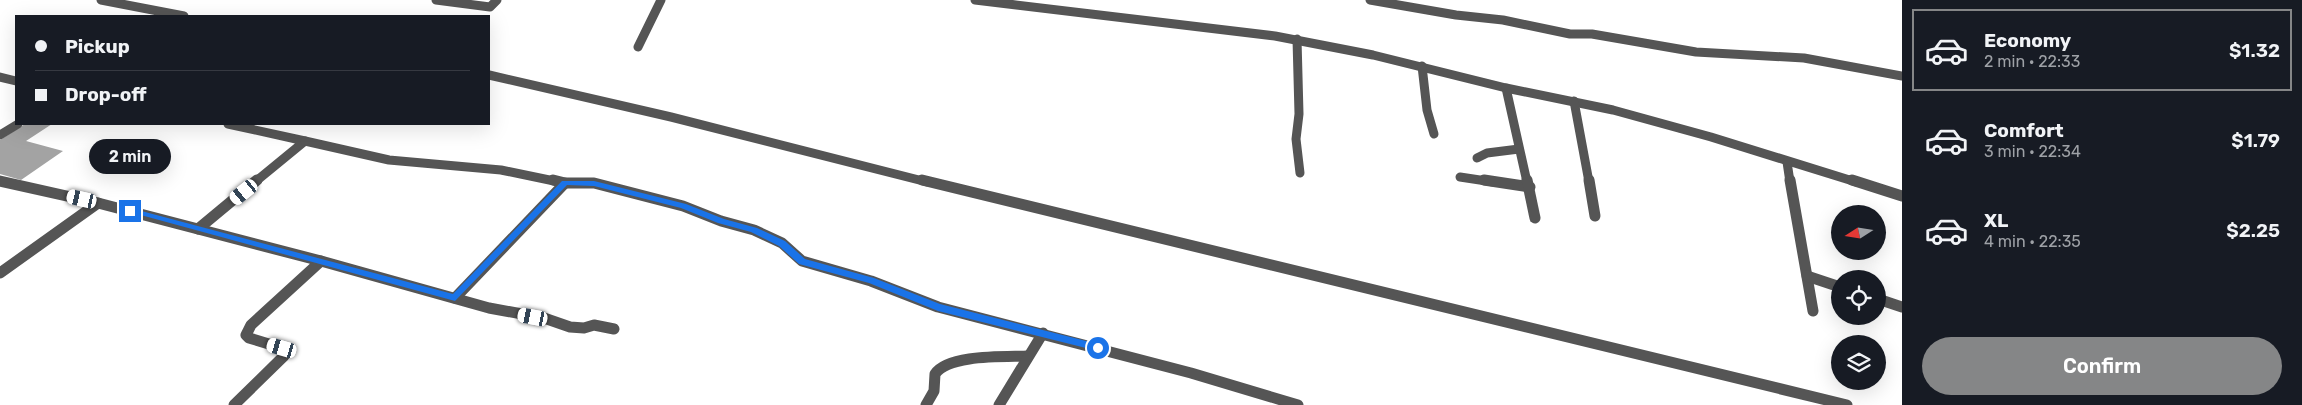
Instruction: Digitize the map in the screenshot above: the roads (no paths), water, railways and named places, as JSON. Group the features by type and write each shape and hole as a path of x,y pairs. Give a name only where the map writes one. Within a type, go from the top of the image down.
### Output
{"street":[{"path":"101,0 179,15"},
{"path":"436,0 490,7 497,0"},
{"path":"638,47 661,0"},
{"path":"975,0 1219,28 1297,39 1422,66 1506,88 1574,101 1711,137 1902,196"},
{"path":"1370,0 1456,15 1503,20 1570,34 1592,34 1696,52 1804,58 1902,76"},
{"path":"1297,39 1299,114 1296,139 1300,173"},
{"path":"1422,66 1427,110 1434,134"},
{"path":"490,75 684,120 845,162 1586,339 1848,405"},
{"path":"0,77 15,81"},
{"path":"1506,88 1530,187 1535,218"},
{"path":"1574,101 1595,216"},
{"path":"0,135 16,125"},
{"path":"232,125 389,160 501,170 565,182 594,183 683,206 768,236 782,243 802,261 871,281 910,297 965,315 1043,333 1191,373 1298,405"},
{"path":"198,229 305,142"},
{"path":"1477,158 1487,153 1520,149"},
{"path":"1787,162 1813,311"},
{"path":"1460,177 1530,187"},
{"path":"0,181 98,203 489,308 544,318 570,327 584,328 594,325 614,329"},
{"path":"455,298 565,182"},
{"path":"0,273 98,203"},
{"path":"234,405 284,356 282,348 249,338 246,336 247,331 251,325 321,262"},
{"path":"1807,276 1831,284"},
{"path":"1886,302 1902,307"},
{"path":"999,405 1043,333"},
{"path":"926,405 932,396 935,387 934,376 939,368 975,359 1028,356"}]}
